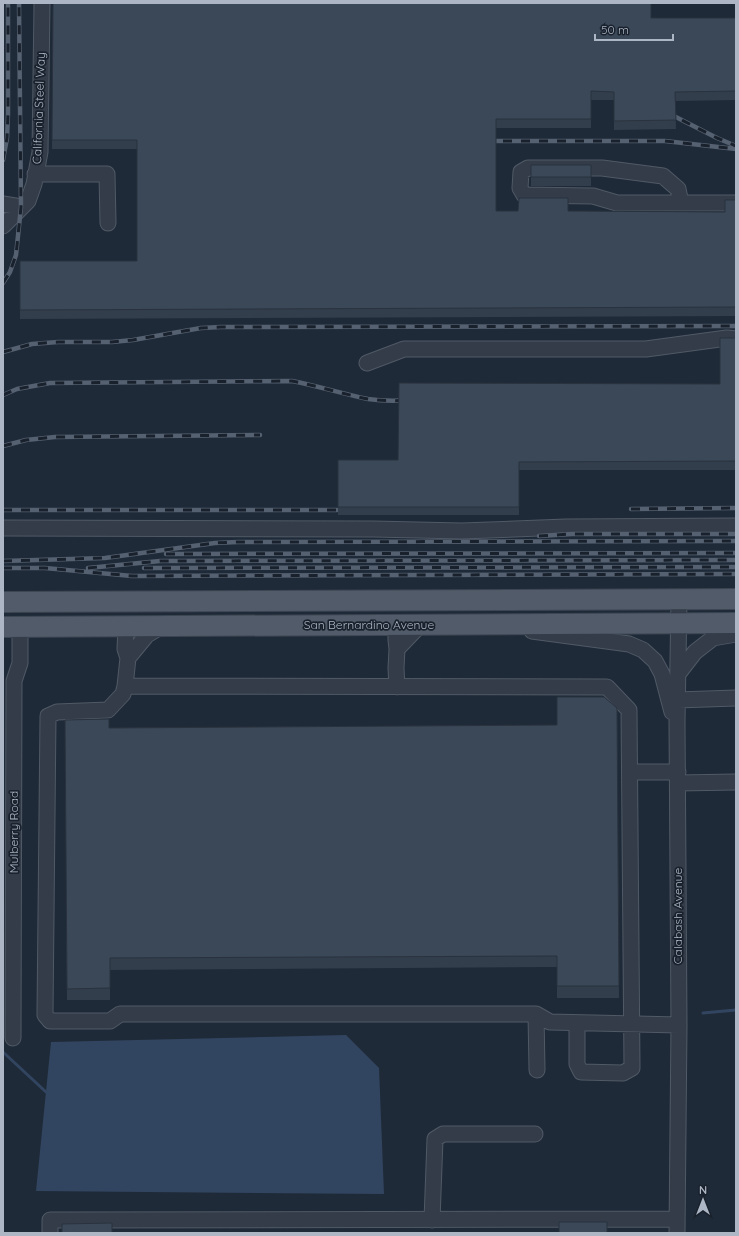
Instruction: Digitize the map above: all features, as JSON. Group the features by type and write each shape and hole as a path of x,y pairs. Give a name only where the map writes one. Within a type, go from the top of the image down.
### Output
{"main road":[{"name":"San Bernardino Avenue","path":"3,602 736,599"},
{"path":"396,625 417,610 509,609 564,600"},
{"path":"126,626 138,613 150,611 240,611 289,601"},
{"name":"San Bernardino Avenue","path":"12,627 736,623"}],"street":[{"name":"California Steel Way","path":"3,226 28,201 34,184 40,152 42,3"},
{"path":"681,203 678,189 663,176 602,168 528,168 521,172 520,188 524,195 593,196 617,203 681,203 736,203"},
{"path":"36,174 107,174 108,222"},
{"path":"3,204 21,207"},
{"path":"367,363 404,349 646,349 736,338"},
{"path":"3,528 373,529 462,531 566,527 736,526"},
{"name":"Calabash Avenue","path":"677,1226 679,1024 677,700 679,599"},
{"path":"479,624 629,644 643,650 655,661 662,674 670,708 677,722"},
{"path":"396,625 397,686"},
{"path":"397,648 420,625"},
{"path":"126,626 125,648 128,658 123,694 108,710 57,712 48,716 45,1015 50,1021 110,1021 120,1014 536,1014 550,1022 679,1024"},
{"path":"128,658 146,635 162,626"},
{"name":"Mulberry Road","path":"12,627 20,663 14,681 8,876 13,1038"},
{"path":"678,674 695,652 713,638 736,634"},
{"path":"125,686 607,687 629,710 632,1068 623,1073 581,1072 577,1064 577,1023"},
{"path":"677,700 736,698"},
{"path":"630,772 736,782"},
{"path":"536,1014 537,1070"},
{"path":"432,1220 435,1138 443,1134 535,1134"},
{"path":"50,1233 50,1220 432,1220 677,1226"}],"water":[{"path":"346,1035 379,1068 384,1194 36,1191 51,1042"}],"building":[{"path":"53,3 651,3 651,18 736,18 736,91 675,92 676,120 614,121 614,92 591,91 591,119 496,119 496,211 518,211 519,198 568,198 568,211 725,212 725,200 736,200 736,307 20,310 20,261 137,261 137,140 52,140"},
{"path":"531,165 591,165 591,177 531,177"},
{"path":"720,338 736,338 736,461 519,462 519,507 338,507 338,460 398,460 399,383 720,384"},
{"path":"557,697 604,697 617,708 619,986 557,986 557,956 110,958 110,988 67,989 65,720 109,719 109,728 557,725"},
{"path":"559,1222 607,1222 607,1233 559,1233"},
{"path":"112,1223 112,1233 62,1233 62,1224"}],"waterway":[{"path":"703,1013 736,1010"},
{"path":"3,1052 46,1092"}],"railway":[{"path":"3,160 7,138 8,114 8,3"},
{"path":"3,283 10,272 16,255 21,207 19,3"},
{"path":"666,112 736,146"},
{"path":"485,141 665,141 736,149"},
{"path":"3,352 32,344 58,342 112,342 133,340 201,328 221,327 736,326"},
{"path":"3,395 17,389 50,383 292,381 368,399 389,401 409,400"},
{"path":"3,446 26,440 55,437 260,435"},
{"path":"631,509 736,508"},
{"path":"3,510 337,510"},
{"path":"539,536 572,534 736,534"},
{"path":"3,561 105,558 215,543 238,542 736,541"},
{"path":"166,554 736,553"},
{"path":"88,568 160,561 736,560"},
{"path":"144,568 736,567"},
{"path":"3,568 45,568 132,576 736,574"}]}
